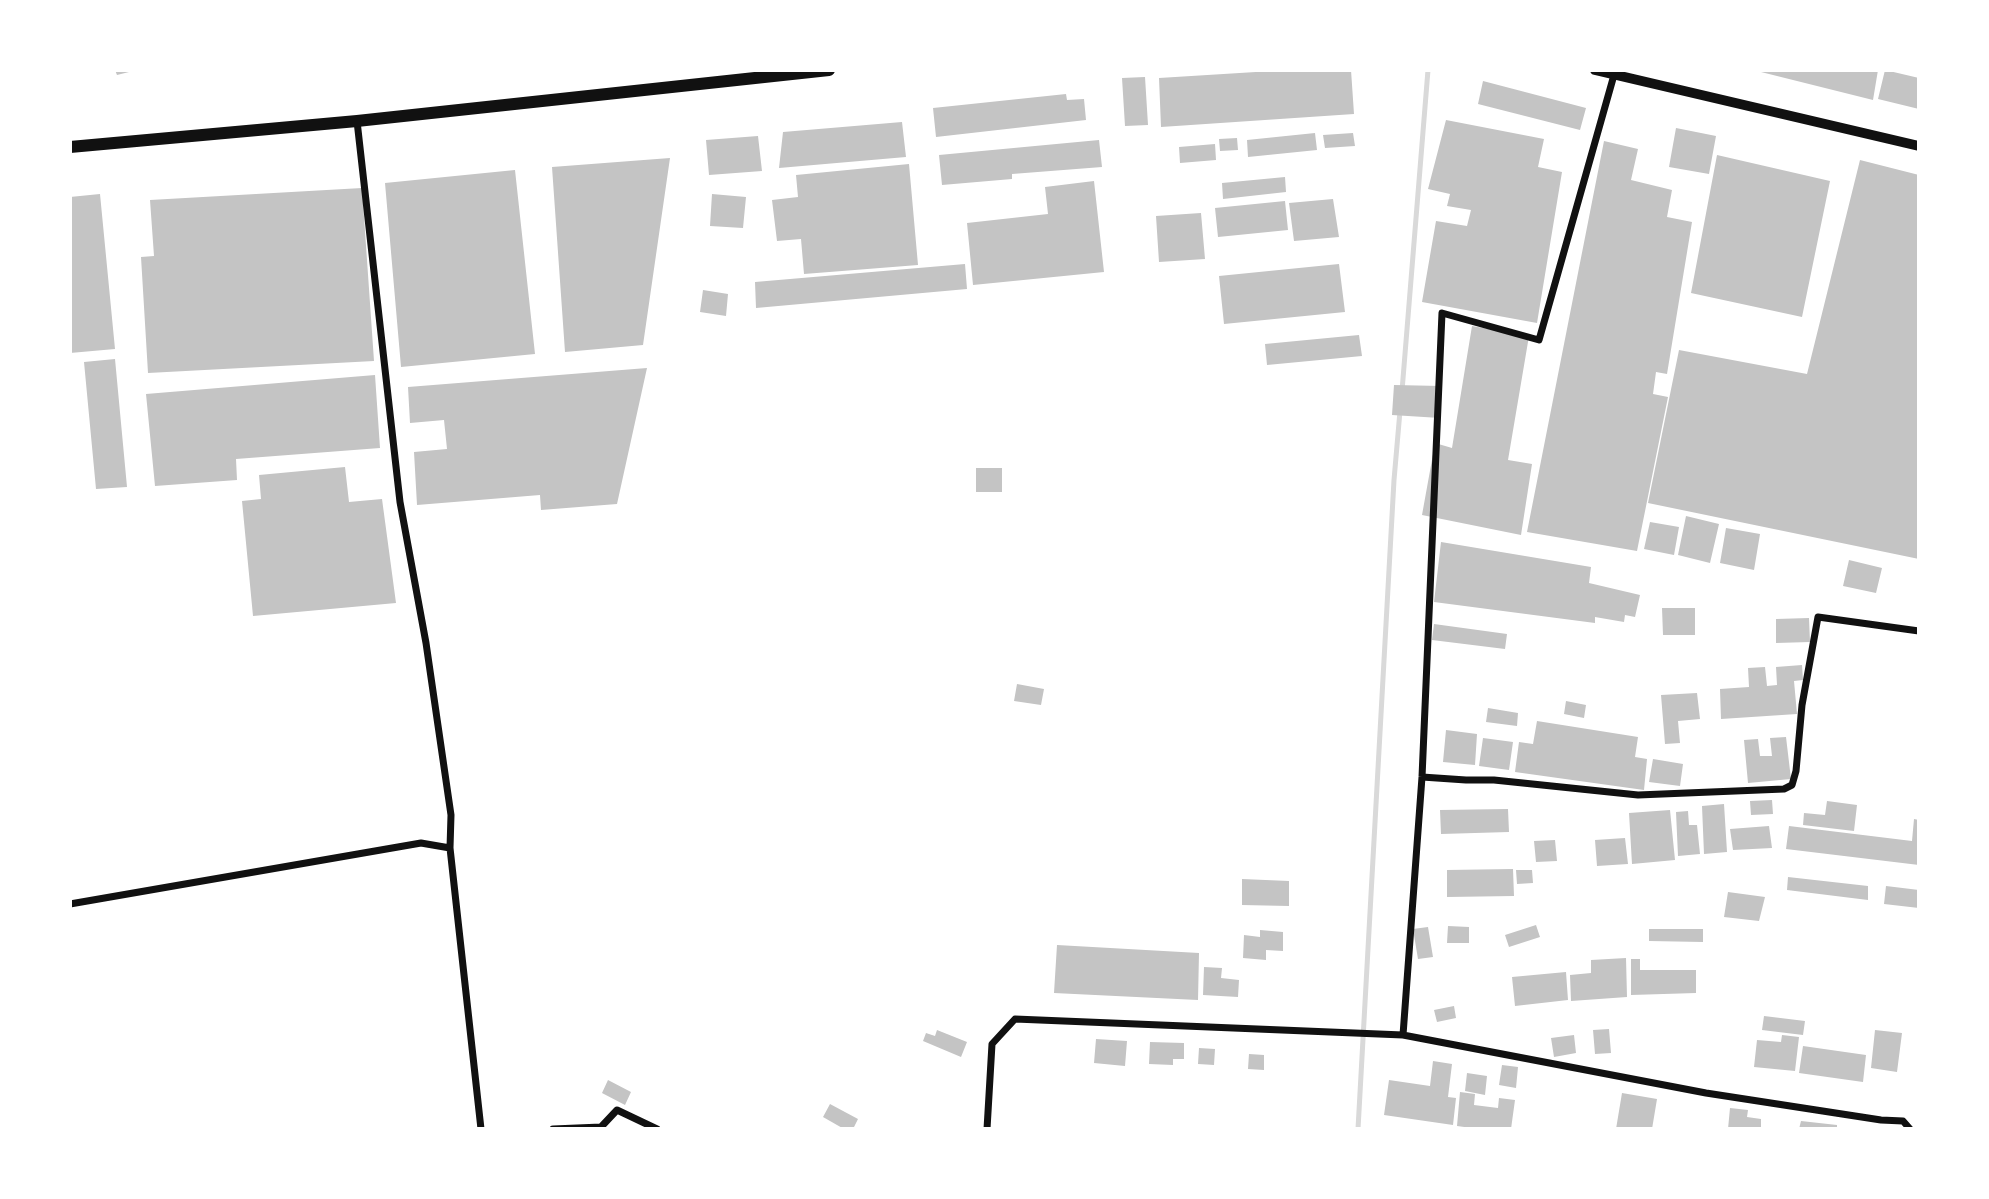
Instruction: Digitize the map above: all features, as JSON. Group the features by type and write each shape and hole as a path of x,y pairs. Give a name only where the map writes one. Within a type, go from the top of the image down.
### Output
{"main road":[{"path":"70,147 357,121 829,70"}],"street":[{"path":"1595,70 1919,146"},
{"path":"1403,1035 1422,777 1442,313 1539,340 1614,75"},
{"path":"357,121 400,502 426,643 451,815 450,848 481,1129"},
{"path":"1422,777 1494,780 1638,795 1784,789 1792,785 1796,771 1802,705 1818,617 1919,631"},
{"path":"70,904 421,843 450,848"},
{"path":"987,1129 992,1044 1016,1019 1403,1035 1706,1093 1881,1120 1903,1121 1910,1129"},
{"path":"553,1129 601,1127 618,1110 657,1129"}],"building":[{"path":"115,70 133,70 133,71 117,75"},
{"path":"1288,70 1351,70 1354,114 1161,127 1159,78"},
{"path":"1753,70 1878,70 1873,100"},
{"path":"1885,70 1919,78 1919,109 1878,99"},
{"path":"1145,77 1148,125 1125,126 1122,78"},
{"path":"1483,81 1586,108 1580,130 1478,104"},
{"path":"1066,94 1067,100 1084,99 1086,120 936,137 933,108"},
{"path":"1446,120 1544,139 1538,167 1562,172 1537,323 1422,302 1436,221 1467,226 1471,210 1447,206 1450,194 1428,189"},
{"path":"902,122 906,157 779,168 783,132"},
{"path":"1676,128 1716,136 1709,174 1669,167"},
{"path":"1315,133 1317,150 1248,157 1247,140"},
{"path":"1353,133 1355,146 1325,148 1323,135"},
{"path":"758,136 762,171 709,175 706,140"},
{"path":"1237,138 1238,150 1220,151 1219,139"},
{"path":"1099,140 1102,167 1012,174 1012,179 942,185 939,155"},
{"path":"1604,141 1638,149 1631,180 1672,190 1667,217 1692,222 1667,374 1656,372 1653,394 1668,397 1637,551 1527,532"},
{"path":"1215,144 1216,160 1180,163 1179,147"},
{"path":"1717,155 1830,181 1802,317 1691,293"},
{"path":"670,158 643,345 565,352 552,167"},
{"path":"1860,160 1919,175 1919,559 1648,503 1679,350 1807,374"},
{"path":"909,164 918,265 804,274 801,239 777,241 772,200 798,197 796,175"},
{"path":"515,170 535,354 401,367 385,183"},
{"path":"1285,177 1286,192 1223,199 1222,183"},
{"path":"1094,181 1104,272 973,285 967,223 1048,214 1045,187"},
{"path":"362,188 374,361 148,373 141,257 154,256 150,200"},
{"path":"100,194 115,349 70,353 70,197"},
{"path":"712,194 746,197 743,228 710,226"},
{"path":"1333,199 1339,237 1294,241 1289,203"},
{"path":"1285,201 1288,230 1218,237 1215,208"},
{"path":"1201,213 1205,259 1159,262 1156,216"},
{"path":"965,264 967,289 756,308 755,282"},
{"path":"1339,264 1345,312 1224,324 1219,276"},
{"path":"703,290 728,294 726,316 700,312"},
{"path":"1472,326 1529,336 1508,460 1532,464 1521,535 1422,515 1435,443 1452,448"},
{"path":"1359,335 1362,356 1267,365 1265,344"},
{"path":"115,359 127,487 96,489 84,362"},
{"path":"647,368 617,504 541,510 540,495 417,505 414,452 447,449 444,420 410,423 408,387"},
{"path":"375,375 380,448 236,459 237,480 155,486 146,394"},
{"path":"1394,385 1441,386 1440,418 1392,415"},
{"path":"345,467 349,502 382,499 396,603 253,616 242,501 261,499 259,475"},
{"path":"976,468 1002,468 1002,492 976,492"},
{"path":"1686,516 1719,524 1710,563 1678,555"},
{"path":"1650,522 1679,527 1674,555 1644,549"},
{"path":"1726,528 1760,534 1754,570 1720,563"},
{"path":"1441,542 1591,567 1589,583 1640,595 1635,617 1625,615 1624,622 1595,617 1595,623 1434,602"},
{"path":"1849,560 1882,568 1876,593 1843,586"},
{"path":"1662,608 1695,608 1695,635 1663,635"},
{"path":"1809,618 1810,642 1776,643 1776,619"},
{"path":"1434,624 1507,634 1505,649 1432,640"},
{"path":"1802,665 1803,680 1794,681 1797,714 1721,719 1720,689 1749,687 1748,668 1765,667 1767,686 1777,685 1776,667"},
{"path":"1017,684 1044,689 1041,705 1014,701"},
{"path":"1697,693 1700,719 1678,721 1680,743 1665,744 1661,695"},
{"path":"1566,701 1586,705 1584,718 1564,714"},
{"path":"1488,708 1518,713 1517,726 1486,722"},
{"path":"1537,721 1638,737 1635,757 1647,759 1644,790 1515,772 1519,742 1533,744"},
{"path":"1446,730 1477,734 1475,765 1443,762"},
{"path":"1786,737 1791,779 1748,783 1744,740 1758,739 1760,756 1772,756 1770,738"},
{"path":"1483,738 1513,742 1509,770 1479,766"},
{"path":"1653,759 1683,764 1680,786 1649,782"},
{"path":"1772,800 1773,814 1751,815 1750,801"},
{"path":"1827,801 1857,805 1854,831 1803,825 1804,813 1825,815"},
{"path":"1724,804 1727,852 1704,854 1702,806"},
{"path":"1508,809 1509,832 1441,834 1440,810"},
{"path":"1670,810 1675,860 1632,864 1629,813"},
{"path":"1688,811 1689,825 1697,825 1700,854 1678,856 1676,812"},
{"path":"1914,819 1919,820 1919,865 1786,849 1789,826 1912,841"},
{"path":"1769,826 1772,848 1733,850 1730,829"},
{"path":"1625,838 1628,864 1597,866 1595,840"},
{"path":"1555,840 1557,861 1536,862 1534,841"},
{"path":"1513,869 1514,896 1447,897 1447,870"},
{"path":"1516,870 1532,870 1533,883 1517,884"},
{"path":"1788,877 1868,886 1868,900 1787,890"},
{"path":"1242,879 1289,881 1289,906 1242,905"},
{"path":"1886,886 1919,890 1919,908 1884,904"},
{"path":"1728,892 1765,897 1759,921 1724,917"},
{"path":"1536,925 1540,937 1509,947 1505,935"},
{"path":"1448,926 1469,927 1469,943 1447,943"},
{"path":"1428,927 1433,957 1418,959 1413,929"},
{"path":"1649,929 1703,929 1703,942 1649,941"},
{"path":"1260,930 1283,932 1283,951 1266,950 1266,960 1243,958 1244,935 1260,937"},
{"path":"1057,945 1199,953 1198,1000 1054,993"},
{"path":"1626,958 1627,997 1571,1001 1570,975 1591,973 1591,960"},
{"path":"1631,959 1640,959 1640,970 1696,970 1696,993 1631,995"},
{"path":"1204,967 1222,968 1221,978 1239,980 1238,997 1203,995"},
{"path":"1566,972 1568,1000 1515,1006 1512,977"},
{"path":"1454,1006 1456,1018 1437,1022 1434,1010"},
{"path":"1764,1016 1805,1021 1803,1035 1762,1030"},
{"path":"1609,1029 1611,1053 1595,1054 1593,1030"},
{"path":"937,1030 967,1042 961,1057 923,1041 926,1033 935,1036"},
{"path":"1875,1030 1902,1033 1897,1072 1871,1068"},
{"path":"1574,1035 1576,1053 1554,1057 1551,1038"},
{"path":"1782,1035 1799,1037 1795,1071 1754,1067 1757,1040 1781,1042"},
{"path":"1096,1039 1127,1041 1125,1066 1094,1063"},
{"path":"1150,1042 1184,1043 1184,1059 1173,1059 1173,1065 1149,1064"},
{"path":"1803,1046 1866,1055 1863,1082 1799,1073"},
{"path":"1199,1048 1215,1049 1214,1065 1198,1064"},
{"path":"1249,1054 1264,1055 1264,1070 1248,1069"},
{"path":"1433,1061 1452,1064 1448,1097 1456,1098 1453,1125 1384,1115 1389,1080 1430,1086"},
{"path":"1502,1065 1518,1067 1516,1088 1499,1085"},
{"path":"1467,1073 1487,1076 1485,1095 1465,1091"},
{"path":"608,1080 631,1092 625,1105 602,1093"},
{"path":"1460,1092 1475,1094 1474,1105 1498,1108 1499,1098 1515,1100 1511,1129 1457,1126"},
{"path":"1622,1093 1657,1099 1652,1129 1616,1129"},
{"path":"830,1104 858,1119 853,1129 844,1129 823,1117"},
{"path":"1730,1108 1748,1110 1747,1117 1761,1119 1761,1129 1728,1129"},
{"path":"1801,1121 1837,1125 1837,1129 1799,1129"}],"waterway":[{"path":"1402,391 1428,70"},
{"path":"1358,1129 1400,411"}]}
